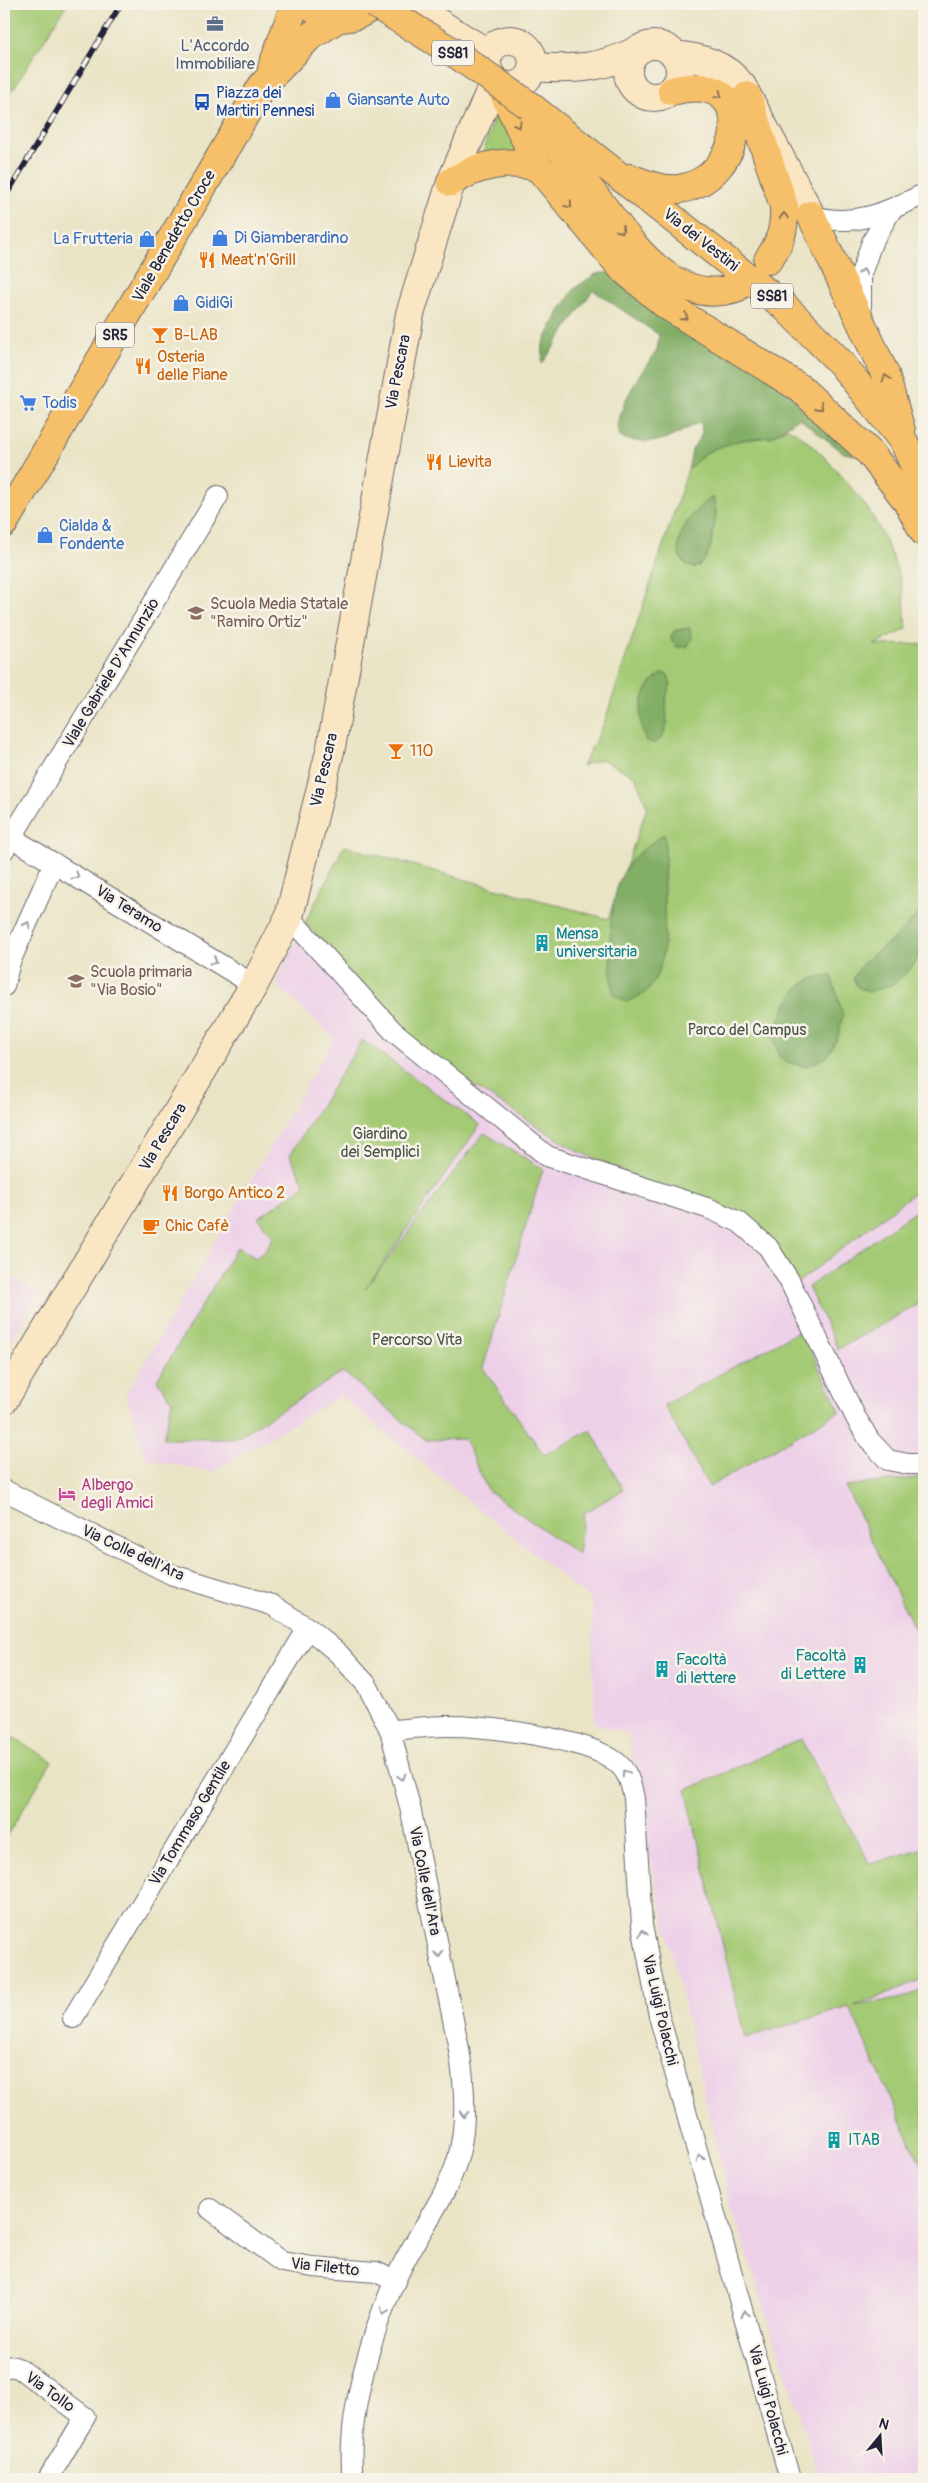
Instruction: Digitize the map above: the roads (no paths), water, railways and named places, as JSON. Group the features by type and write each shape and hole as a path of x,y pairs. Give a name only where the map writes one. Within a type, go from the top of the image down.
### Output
{"main road":[{"name":"SR5","path":"268,77 295,4"},
{"path":"310,4 325,15 338,18"},
{"name":"SR5","path":"268,77 308,38 338,18 360,14 374,4"},
{"name":"SS81","path":"374,4 459,56 530,106"},
{"path":"494,73 538,167 622,268 666,305 800,388 870,453 907,501 924,532"},
{"name":"Viale Benedetto Croce","path":"4,523 268,77"},
{"path":"617,174 648,185 677,189 690,186 703,179 723,159 732,145 736,132 731,106 723,96 711,90 698,87 672,91"},
{"path":"747,96 784,206 785,222 782,236 768,260"},
{"path":"530,106 572,166 639,254 662,272 686,286 704,292 720,293 736,288"},
{"name":"Via dei Vestini","path":"530,106 784,306 840,362 904,442 924,488"},
{"path":"451,182 474,169 492,165 526,164 538,167"},
{"path":"811,215 885,374 904,442"}],"street":[{"path":"408,4 494,73 505,86 520,84 526,80 532,67 530,52 519,42 512,40 498,44 494,73"},
{"path":"532,67 574,69 608,64 640,49 658,45 676,55 704,60 733,74 747,96 811,215 828,221 848,222 892,209 924,194"},
{"path":"633,88 629,80 629,63 640,49"},
{"path":"574,69 633,88 648,97 656,98 672,91 677,85 681,70 676,55"},
{"name":"Via Pescara","path":"4,1400 254,985 290,917 331,747 410,314 451,182 494,73"},
{"path":"861,320 861,274 872,242 892,209"},
{"name":"Viale Gabriele D'Annunzio","path":"7,840 218,496"},
{"name":"Via Teramo","path":"7,840 54,863 254,985"},
{"path":"4,986 10,962 54,863"},
{"path":"290,917 394,1031 547,1156 710,1209 738,1222 768,1247 789,1280 856,1418 870,1441 888,1460 908,1464 924,1464"},
{"name":"Via Colle dell'Ara","path":"4,1490 173,1575 272,1605 308,1628 338,1653 366,1685 390,1730 410,1807 462,2068 465,2095 463,2132 458,2158 449,2181 395,2281 376,2332 357,2402 351,2467 353,2479"},
{"name":"Via Tommaso Gentile","path":"73,2018 308,1628"},
{"name":"Via Luigi Polacchi","path":"390,1730 447,1726 500,1730 591,1747 606,1755 626,1772 634,1798 642,1926 659,2016 790,2479"},
{"name":"Via Filetto","path":"210,2209 282,2262 313,2267 376,2272 395,2281"},
{"name":"Via Tollo","path":"4,2368 12,2366 20,2369 85,2417 48,2479"}],"railway":[{"path":"4,199 121,4"}],"place":[{"name":"L'Accordo Immobiliare","path":"215,24"},
{"name":"Giansante Auto","path":"333,100"},
{"name":"Piazza dei Martiri Pennesi","path":"202,102"},
{"name":"Di Giamberardino","path":"220,238"},
{"name":"La Frutteria","path":"147,239"},
{"name":"Meat'n'Grill","path":"207,260"},
{"name":"GidiGi","path":"181,303"},
{"name":"B-LAB","path":"160,335"},
{"name":"Osteria delle Piane","path":"143,366"},
{"name":"Todis","path":"28,403"},
{"name":"Lievita","path":"434,462"},
{"name":"Cialda & Fondente","path":"45,535"},
{"name":"Scuola Media Statale \"Ramiro Ortiz\"","path":"196,613"},
{"name":"110","path":"396,751"},
{"name":"Mensa universitaria","path":"542,943"},
{"name":"Scuola primaria \"Via Bosio\"","path":"76,981"},
{"name":"Borgo Antico 2","path":"170,1193"},
{"name":"Chic Cafè","path":"151,1226"},
{"name":"Albergo degli Amici","path":"67,1494"},
{"name":"Facoltà di Lettere","path":"860,1665"},
{"name":"Facoltà di lettere","path":"662,1669"},
{"name":"ITAB","path":"834,2140"}],"park label":[{"name":"Parco del Campus","path":"747,1030"},
{"name":"Giardino dei Semplici","path":"380,1143"},
{"name":"Percorso Vita","path":"417,1340"}]}
